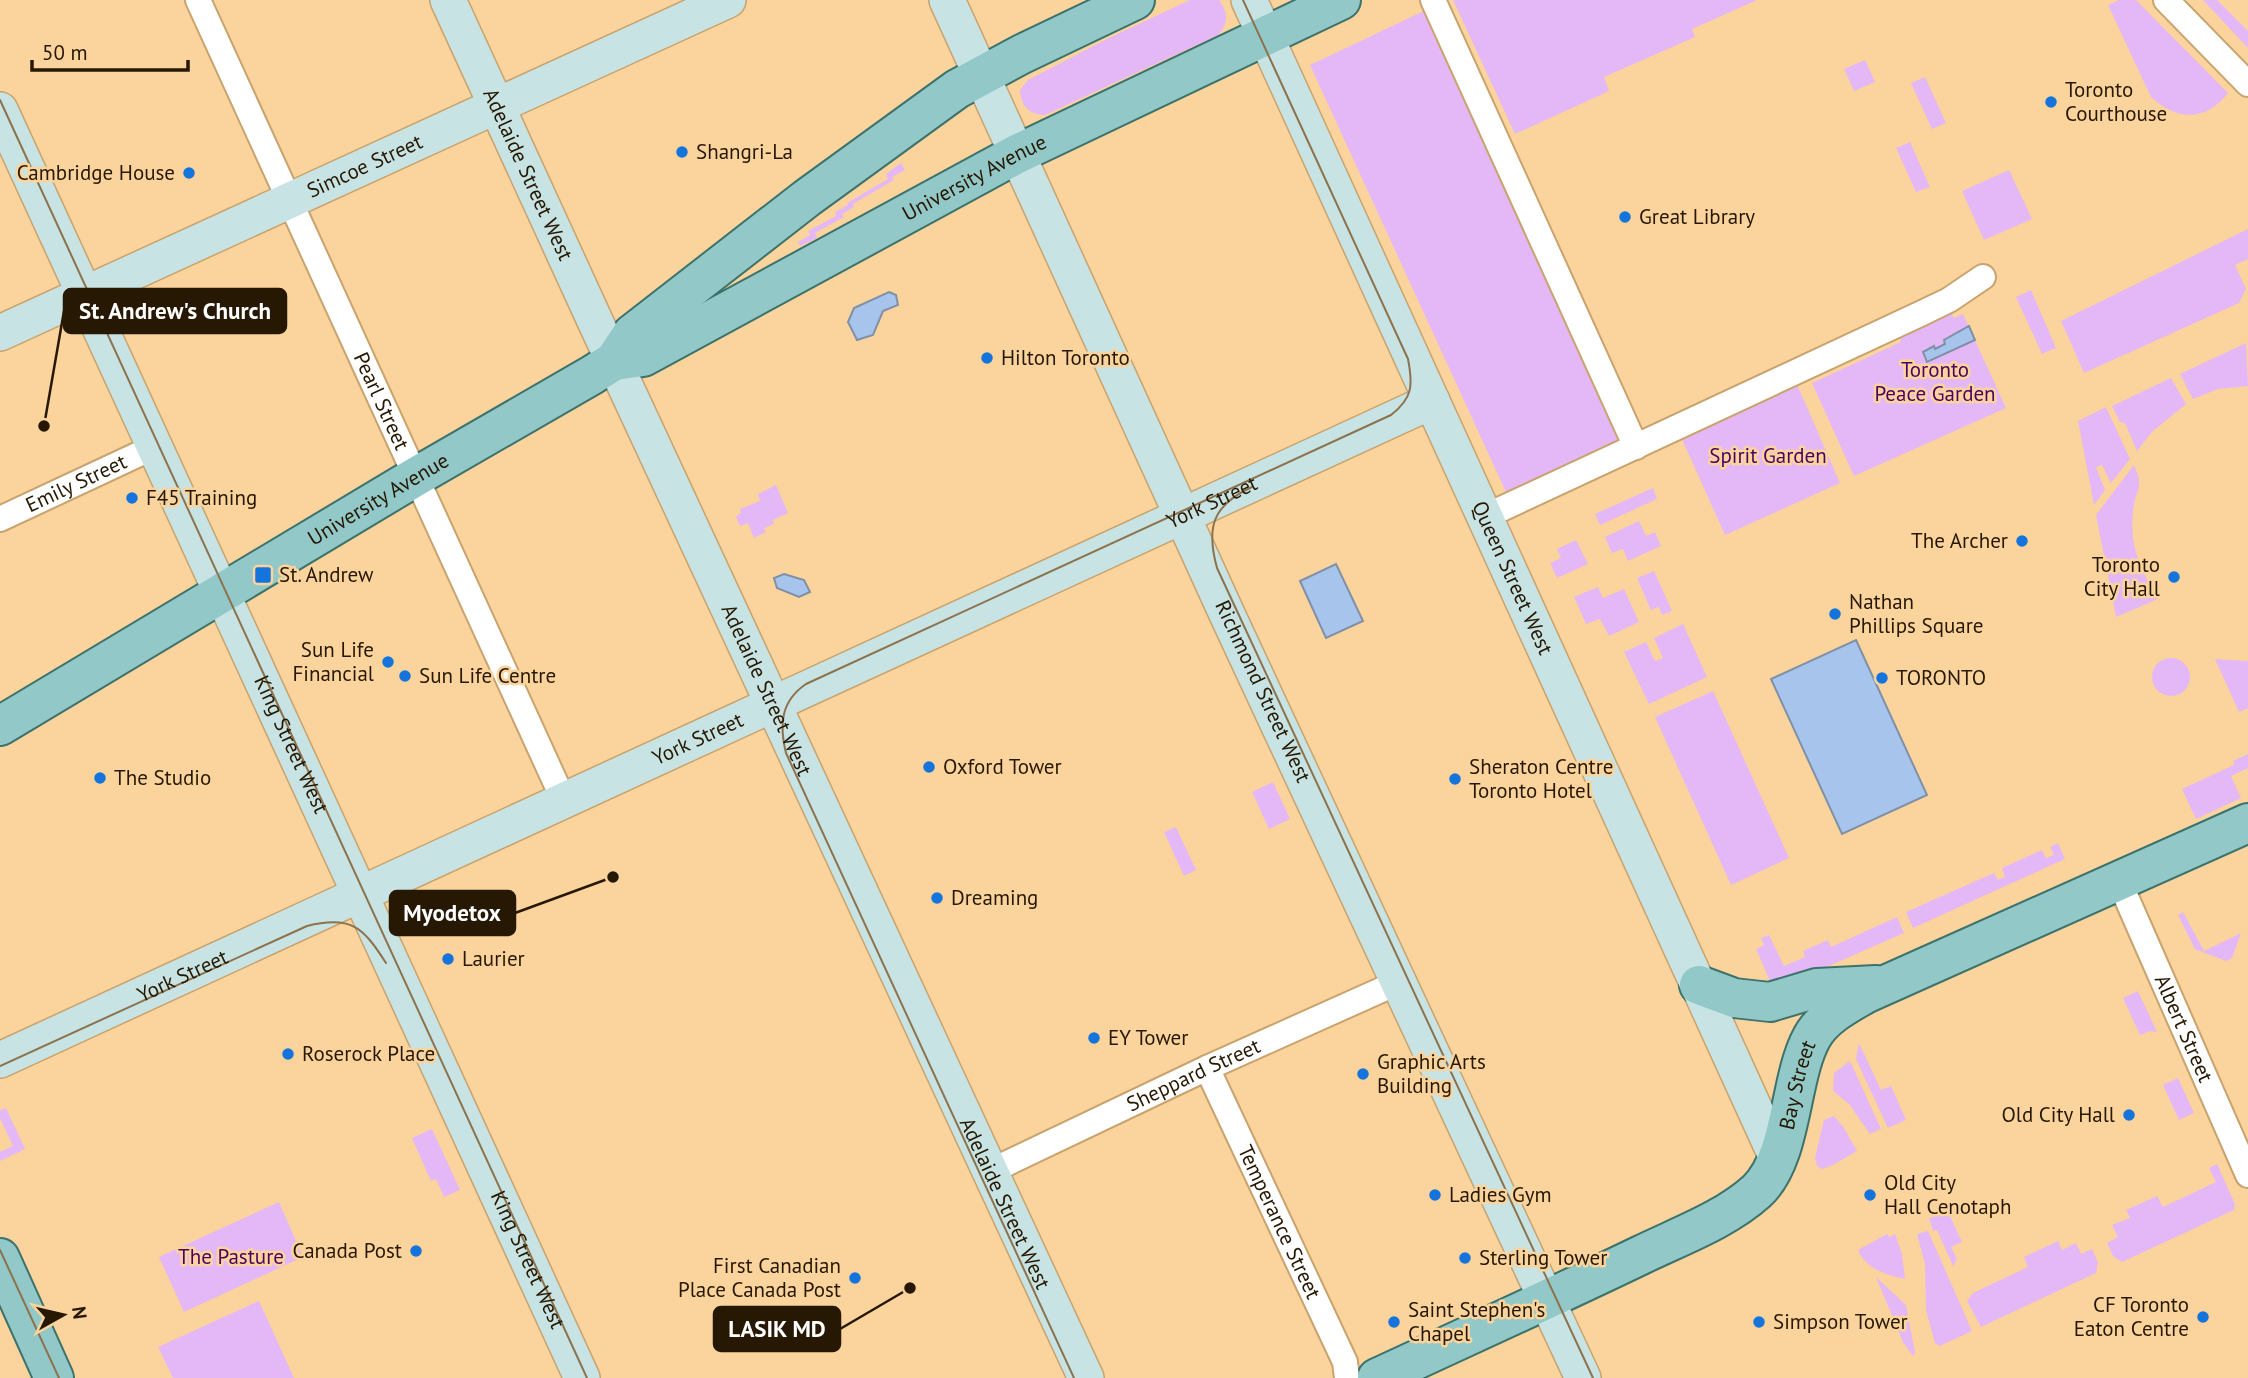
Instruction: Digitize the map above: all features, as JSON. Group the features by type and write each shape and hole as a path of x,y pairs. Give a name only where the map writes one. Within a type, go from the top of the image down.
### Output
{"main road":[{"name":"Adelaide Street West","path":"448,0 1086,1378"},
{"name":"Richmond Street West","path":"947,0 1182,515 1583,1378"},
{"name":"University Avenue","path":"614,361 632,334 845,170 957,89 1135,0"},
{"name":"Queen Street West","path":"1249,0 1777,1158"},
{"name":"University Avenue","path":"0,726 614,361 643,357 1017,154 1341,0"},
{"name":"Simcoe Street","path":"0,333 496,106 706,5"},
{"name":"King Street West","path":"0,110 582,1378"},
{"name":"York Street","path":"0,1060 1432,401"},
{"name":"Bay Street","path":"1377,1378 1718,1218 1759,1189 1777,1158 1812,1037 1826,1020 1845,1006 1888,984 2248,823"},
{"path":"1699,985 1734,998 1770,1002 1817,988 1888,984"},
{"path":"0,1258 54,1378"}],"street":[{"name":"Pearl Street","path":"198,0 564,801"},
{"path":"1433,0 1636,447"},
{"path":"2166,0 2248,84"},
{"path":"1484,517 1949,300 1983,277"},
{"name":"Emily Street","path":"0,519 154,447"},
{"name":"Albert Street","path":"2119,881 2248,1175"},
{"name":"Sheppard Street","path":"991,1171 1208,1068 1399,982"},
{"name":"Temperance Street","path":"1208,1068 1345,1362 1347,1378"}],"green space":[{"path":"1190,0 1219,0 1226,18 1218,35 1045,115 1034,113 1024,105 1020,90 1028,80"},
{"path":"1453,0 1757,0 1692,29 1695,37 1604,77 1609,91 1515,134"},
{"path":"2119,0 2136,0 2228,93 2210,109 2191,115 2171,111 2151,97 2108,5"},
{"path":"2203,0 2217,0 2248,31 2248,48"},
{"path":"1424,11 1625,443 1506,492 1310,65"},
{"path":"1865,60 1875,82 1854,91 1844,69"},
{"path":"1925,77 1946,123 1932,129 1911,83"},
{"path":"1910,142 1930,187 1916,192 1896,148"},
{"path":"901,163 905,170 892,177 894,180 853,204 854,207 842,214 844,217 815,233 817,238 800,246 798,242 810,235 808,231 836,216 835,212 848,205 847,203 888,179 886,174"},
{"path":"2009,170 2032,219 1984,240 1962,191"},
{"path":"2248,229 2248,259 2235,265 2246,289 2239,303 2084,373 2061,321"},
{"path":"2031,290 2056,348 2042,354 2016,297"},
{"name":"Toronto Peace Garden","path":"1950,311 1954,318 1963,314 2006,408 1854,476 1812,383 1901,342 1898,334"},
{"path":"2246,343 2248,386 2218,389 2193,399 2180,374"},
{"path":"2171,378 2186,404 2152,432 2137,451 2125,423 2120,422 2112,406"},
{"name":"Spirit Garden","path":"1796,382 1840,483 1725,535 1681,437"},
{"path":"2106,407 2130,459 2111,483 2102,465 2096,467 2105,490 2094,505 2078,421"},
{"path":"2134,465 2139,485 2133,512 2133,536 2142,568 2158,599 2116,617 2096,515"},
{"path":"776,485 788,513 773,520 774,524 764,528 766,532 754,538 748,523 740,526 736,516 741,513 740,509 760,501 758,494"},
{"path":"1653,488 1657,499 1600,525 1595,514"},
{"path":"1639,521 1646,536 1655,532 1661,546 1628,561 1623,549 1612,553 1605,537"},
{"path":"1576,540 1588,564 1557,578 1550,563 1561,558 1557,549"},
{"path":"1654,571 1672,611 1662,615 1659,607 1651,610 1637,578"},
{"path":"1598,587 1603,598 1624,589 1639,622 1609,636 1600,619 1586,624 1574,597"},
{"path":"1683,624 1707,677 1649,704 1624,652 1646,642 1655,661 1663,658 1654,638"},
{"path":"2171,658 2184,664 2190,677 2184,690 2171,696 2158,690 2152,677 2158,664"},
{"path":"2215,659 2248,661 2248,708 2239,712"},
{"path":"1713,691 1789,858 1731,885 1655,717"},
{"path":"2248,754 2248,768 2231,776 2241,798 2196,819 2182,789 2234,765 2233,761"},
{"path":"1273,782 1290,819 1269,829 1252,792"},
{"path":"1176,827 1196,870 1184,876 1164,832"},
{"path":"2058,843 2065,859 1913,928 1906,912 1994,873 1998,880 2005,877 2002,868 2042,850 2046,858 2054,855 2050,847"},
{"path":"2183,912 2204,951 2241,933 2232,958 2226,961 2195,949 2178,915"},
{"path":"1897,917 1904,933 1774,990 1756,949 1764,945 1761,938 1769,935 1784,966 1805,957 1803,951 1828,940 1831,947"},
{"path":"2138,991 2157,1032 2150,1031 2140,1035 2123,998"},
{"path":"1859,1043 1881,1090 1891,1086 1906,1120 1888,1128 1856,1059"},
{"path":"1850,1061 1881,1129 1870,1134 1849,1104 1833,1091 1834,1073"},
{"path":"2178,1078 2194,1113 2179,1120 2163,1085"},
{"path":"6,1108 25,1149 0,1161 0,1152 13,1146 0,1118 0,1110"},
{"path":"1834,1116 1857,1151 1822,1169 1817,1166 1815,1158 1824,1120"},
{"path":"432,1129 460,1190 444,1197 436,1179 431,1181 412,1138"},
{"path":"2217,1164 2235,1204 2234,1210 2122,1262 2113,1256 2107,1243 2118,1237 2112,1225 2130,1218 2126,1210 2157,1196 2163,1207 2216,1182 2209,1168"},
{"name":"The Pasture","path":"279,1202 303,1257 184,1312 159,1257"},
{"path":"1945,1205 1962,1242 1951,1247 1957,1259 1953,1266 1937,1230 1933,1231 1929,1218 1933,1217 1933,1212 1941,1211"},
{"path":"1928,1231 1972,1331 1940,1346 1935,1343 1926,1310 1925,1264 1917,1234"},
{"path":"1887,1234 1889,1237 1895,1234 1902,1254 1905,1279 1871,1266 1858,1250"},
{"path":"2058,1241 2062,1250 2076,1243 2081,1254 2092,1249 2098,1262 2096,1273 1981,1327 1967,1301 1973,1293 2028,1267 2024,1257"},
{"path":"1876,1277 1906,1305 1915,1353 1913,1356 1903,1342"},
{"path":"259,1301 294,1378 173,1378 158,1347"}],"water":[{"path":"889,292 896,295 898,305 883,311 873,335 857,340 848,322 854,308"},
{"path":"1969,326 1975,340 1927,362 1923,352 1945,344 1944,340"},
{"path":"1336,564 1363,621 1326,638 1300,581"},
{"path":"784,574 804,580 810,592 799,597 777,588 774,578"},
{"path":"1856,640 1927,795 1842,834 1771,679"}],"tram line":[{"path":"1074,1378 786,753 784,714 791,698 806,684 1391,415 1404,403 1411,384 1408,359 1243,0"},
{"path":"0,100 587,1378"},
{"path":"1252,487 1228,502 1215,519 1212,541 1217,568 1593,1378"},
{"path":"0,1066 307,926 335,922 354,927 370,940 386,963"},
{"path":"0,1250 59,1378"}],"place":[{"name":"Toronto Courthouse","path":"2051,102"},
{"name":"Shangri-La","path":"682,152"},
{"name":"Cambridge House","path":"189,173"},
{"name":"Great Library","path":"1625,217"},
{"name":"Hilton Toronto","path":"987,358"},
{"name":"St. Andrew's Church","path":"44,426"},
{"name":"F45 Training","path":"132,498"},
{"name":"The Archer","path":"2022,541"},
{"name":"St. Andrew","path":"263,575"},
{"name":"Toronto City Hall","path":"2174,577"},
{"name":"Nathan Phillips Square","path":"1835,614"},
{"name":"Sun Life Financial","path":"388,662"},
{"name":"Sun Life Centre","path":"405,676"},
{"name":"TORONTO","path":"1882,678"},
{"name":"Oxford Tower","path":"929,767"},
{"name":"The Studio","path":"100,778"},
{"name":"Sheraton Centre Toronto Hotel","path":"1455,779"},
{"name":"Myodetox","path":"613,877"},
{"name":"Dreaming","path":"937,898"},
{"name":"Laurier","path":"448,959"},
{"name":"EY Tower","path":"1094,1038"},
{"name":"Roserock Place","path":"288,1054"},
{"name":"Graphic Arts Building","path":"1363,1074"},
{"name":"Old City Hall","path":"2129,1115"},
{"name":"Ladies Gym","path":"1435,1195"},
{"name":"Old City Hall Cenotaph","path":"1870,1195"},
{"name":"Canada Post","path":"416,1251"},
{"name":"Sterling Tower","path":"1465,1258"},
{"name":"First Canadian Place Canada Post","path":"855,1278"},
{"name":"LASIK MD","path":"910,1288"},
{"name":"CF Toronto Eaton Centre","path":"2203,1317"},
{"name":"Saint Stephen's Chapel","path":"1394,1322"},
{"name":"Simpson Tower","path":"1759,1322"}]}
